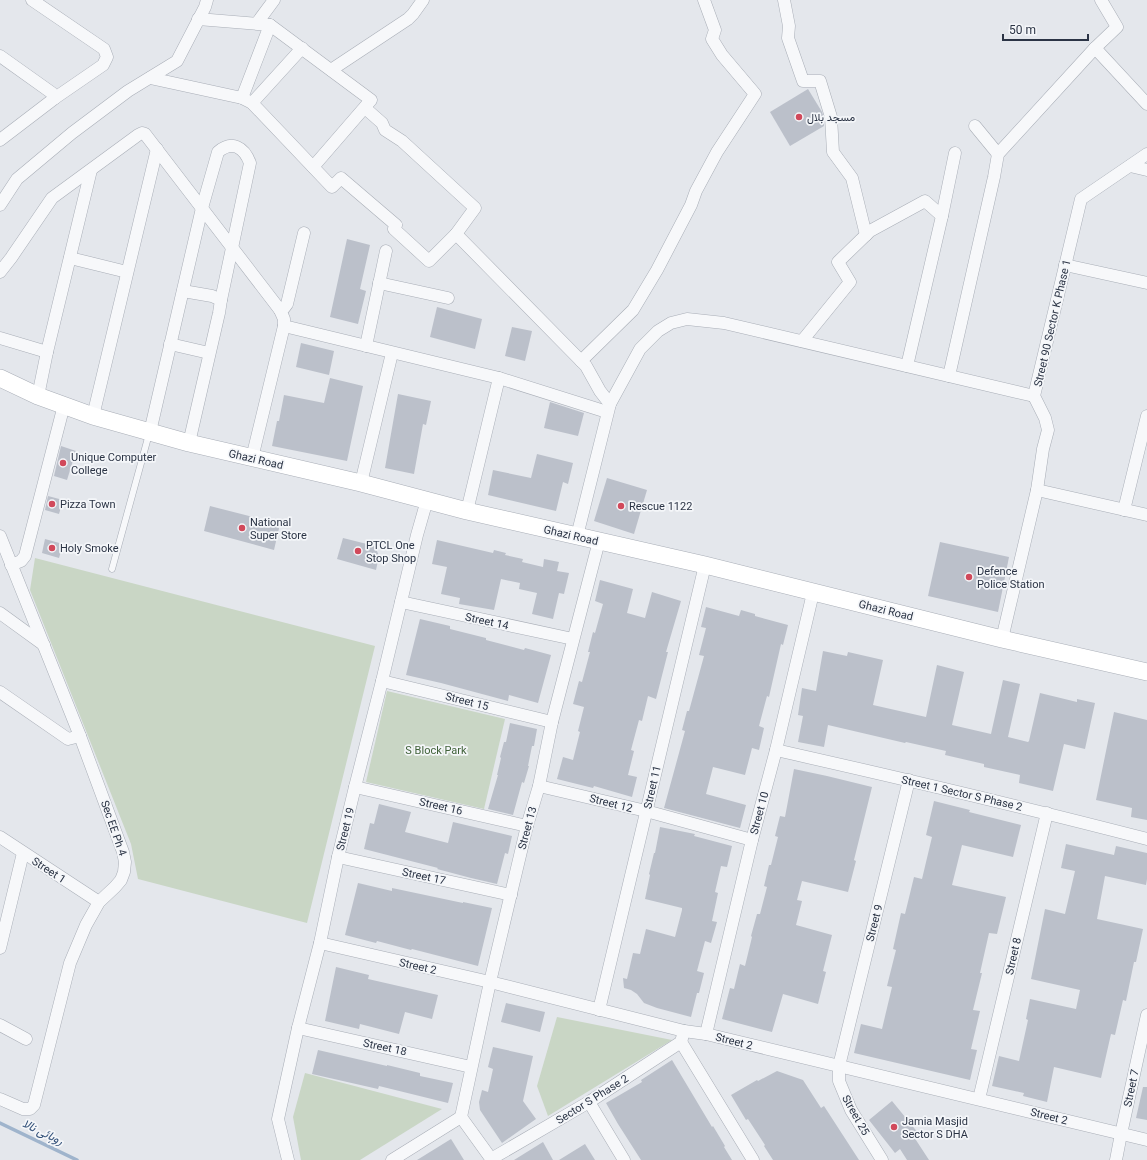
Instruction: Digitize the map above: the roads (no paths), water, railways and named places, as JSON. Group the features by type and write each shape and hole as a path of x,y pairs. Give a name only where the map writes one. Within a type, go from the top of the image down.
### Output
{"main road":[{"name":"Ghazi Road","path":"0,378 38,396 93,416 189,443 362,483 468,511 705,565 1002,639 1147,672"}],"street":[{"path":"2,135 103,65 107,57 104,49 32,0"},
{"path":"0,205 17,179 72,133 128,91 176,61 207,0"},
{"path":"257,24 274,0"},
{"path":"331,70 408,18 413,14 423,0"},
{"path":"581,361 633,310 657,270 717,152 756,94 722,55 712,39 715,30 704,0"},
{"path":"784,0 789,26 788,38 803,81 820,81 830,117 833,152 852,178 866,234"},
{"path":"949,376 998,154 1095,48 1117,27 1101,0"},
{"path":"198,20 270,24 372,100 313,168"},
{"path":"247,100 270,24"},
{"path":"247,100 302,48"},
{"path":"1095,48 1147,104"},
{"path":"0,56 52,93 55,98"},
{"path":"150,78 247,100 332,187 341,178 396,225 394,229 430,261 456,234 475,208 402,141 385,130 382,123 365,108"},
{"path":"975,126 998,154"},
{"path":"0,272 52,198 142,133 145,134 280,310 284,319 284,326 252,458"},
{"path":"150,432 202,208 218,152 224,146 242,149 247,155 250,163 219,313 189,443"},
{"path":"93,416 157,149"},
{"path":"907,366 955,153"},
{"name":"Street 90 Sector K Phase 1","path":"1002,639 1037,490 1043,449 1048,430 1045,418 1034,396 1081,199 1147,154"},
{"path":"1130,166 1147,170"},
{"path":"38,396 47,352 91,170"},
{"path":"802,341 850,282 838,262 870,230 925,201 942,216"},
{"path":"280,310 287,304 304,233"},
{"path":"456,234 586,366 608,408"},
{"path":"366,346 386,251"},
{"path":"70,258 127,272"},
{"path":"1065,265 1147,283"},
{"path":"379,283 448,298"},
{"path":"183,291 212,296 221,300"},
{"path":"577,536 608,408 640,349 658,331 671,323 687,319 724,323 1034,396"},
{"path":"284,326 499,378 608,408"},
{"path":"0,338 47,352"},
{"path":"170,344 209,353"},
{"path":"362,483 392,353"},
{"path":"468,511 499,378"},
{"path":"11,565 21,561 25,556 64,405"},
{"path":"1124,510 1147,416"},
{"path":"1037,490 1147,515"},
{"name":"Street 19","path":"288,1160 278,1119 298,1028 320,943 338,857 417,535 427,500"},
{"name":"Sec EE Ph 4","path":"0,536 80,736 123,852 125,862 121,880 99,902 86,925 70,963 34,1105 30,1109 23,1109 0,1099"},
{"name":"Street 13","path":"461,1117 490,982 527,826 539,786 552,722 599,541"},
{"name":"Street 11","path":"599,1010 705,565"},
{"name":"Street 10","path":"706,1034 813,593"},
{"name":"Street 14","path":"401,602 573,639"},
{"path":"0,613 44,645"},
{"name":"Street 15","path":"382,681 552,722"},
{"path":"0,692 68,739 80,736"},
{"name":"Street 1 Sector S Phase 2","path":"776,750 1047,813 1147,839"},
{"name":"Street 9","path":"839,1066 909,780"},
{"name":"Street 12","path":"539,786 752,840"},
{"name":"Street 16","path":"355,787 527,826"},
{"name":"Street 8","path":"979,1099 1047,813"},
{"name":"Street 1","path":"0,837 99,902"},
{"path":"0,948 23,853"},
{"name":"Street 17","path":"338,857 511,895"},
{"name":"Street 2","path":"320,943 490,982 599,1010 683,1036 706,1034 1147,1140"},
{"name":"Street 7","path":"1116,1160 1147,1015"},
{"path":"0,1025 26,1039"},
{"name":"Street 18","path":"298,1028 471,1067"},
{"path":"683,1036 753,1160"},
{"name":"Sector S Phase 2","path":"492,1160 589,1102 683,1036"},
{"name":"Street 25","path":"839,1066 839,1081 851,1110 882,1160"},
{"path":"589,1102 624,1160"},
{"path":"392,1160 461,1117 492,1160"}],"lane":[{"path":"112,569 150,432"}],"waterway":[{"name":"روہائی نالا","path":"0,1123 77,1160"}],"place":[{"name":"مسجد بلال","path":"799,117"},
{"name":"Unique Computer College","path":"63,463"},
{"name":"Pizza Town","path":"52,504"},
{"name":"Rescue 1122","path":"621,506"},
{"name":"National Super Store","path":"242,528"},
{"name":"Holy Smoke","path":"52,548"},
{"name":"PTCL One Stop Shop","path":"358,551"},
{"name":"Defence Police Station","path":"969,577"},
{"name":"Jamia Masjid Sector S DHA","path":"894,1127"}],"park label":[{"name":"S Block Park","path":"436,750"}]}
